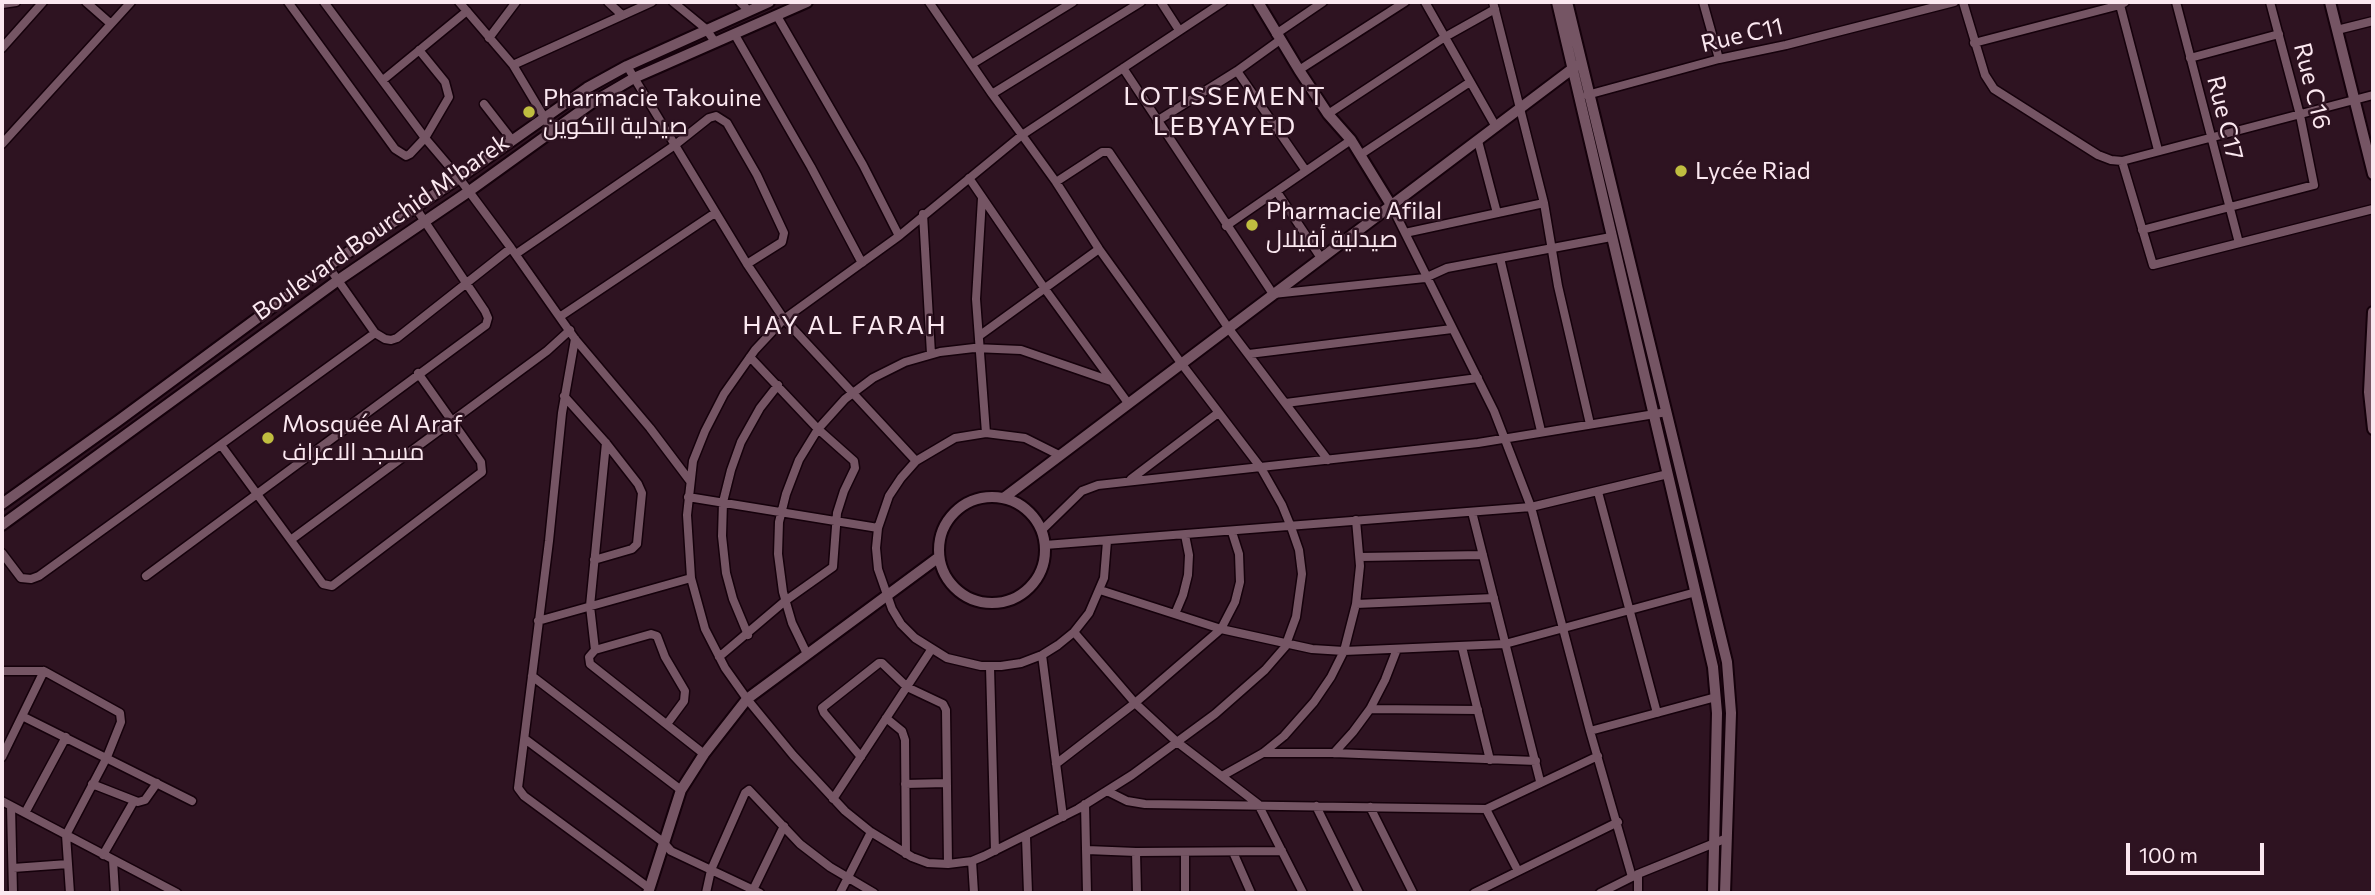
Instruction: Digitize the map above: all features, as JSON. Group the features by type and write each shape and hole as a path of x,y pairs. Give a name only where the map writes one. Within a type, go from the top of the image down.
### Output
{"main road":[{"name":"Boulevard Bourchid M'barek","path":"2,504 328,266 601,79 769,2"},
{"name":"Boulevard Bourchid M'barek","path":"2,525 337,281 468,192 593,102 634,78 807,2"},
{"path":"1258,2 1299,70 1328,114 1351,140 1391,205"},
{"path":"1557,2 1577,66 1667,412 1729,678 1731,713 1725,893"},
{"path":"1567,2 1577,66"},
{"path":"2330,2 2373,174"},
{"path":"1005,497 1577,66"},
{"path":"1585,96 1611,237 1713,667 1716,697 1713,893"},
{"path":"2373,312 2369,392 2373,429"},
{"path":"239,332 248,345"},
{"path":"1005,497 1029,512 1042,530 1044,563 1032,585 1013,599 995,603 971,599 955,589 944,574 939,556 942,530 958,508 978,498 1005,497"},
{"path":"648,890 681,790 704,754 747,699 939,556"}],"street":[{"path":"2,4 16,2"},
{"path":"2,48 43,2"},
{"path":"86,2 111,24"},
{"path":"2,144 131,2"},
{"path":"288,2 399,153 406,156 425,138 449,97 444,82 419,50"},
{"path":"324,2 425,138 514,251 575,339 650,428 690,481"},
{"path":"459,2 513,65 553,132"},
{"path":"489,38 516,2"},
{"path":"608,2 622,15"},
{"path":"513,65 652,2"},
{"path":"673,2 706,29 715,43"},
{"path":"740,2 749,11"},
{"path":"929,2 992,94 1022,135 1056,182 1099,249 1261,468 1291,527 1299,550 1302,574 1296,617 1287,643 1278,657 1247,687 1177,742 1108,791 1026,837 972,861 948,864 922,861 906,854 871,832 833,799 747,699 719,657 705,629 691,578 687,527 693,461 709,421 728,388 750,357 783,319 899,236 1022,135 1223,2"},
{"path":"972,64 1073,2"},
{"path":"992,94 1141,2"},
{"path":"1161,2 1179,30"},
{"path":"1157,121 1237,71 1323,2"},
{"path":"1299,70 1405,2"},
{"path":"1425,2 1496,127"},
{"path":"1703,2 1719,60"},
{"name":"Rue C11","path":"1585,96 1954,2"},
{"path":"1963,2 1984,75 1994,89 2098,155 2111,160 2122,161 2373,94"},
{"name":"Rue C17","path":"2176,2 2239,243"},
{"name":"Rue C16","path":"2228,207 2310,187 2315,181 2270,2"},
{"path":"1974,43 2123,4 2158,150"},
{"path":"1328,114 1494,6 1544,203 1551,247 1590,424"},
{"path":"383,80 467,11"},
{"path":"777,16 863,165 899,236"},
{"path":"2337,30 2373,21"},
{"path":"2190,58 2279,34"},
{"path":"735,35 811,167 862,263"},
{"path":"627,66 783,319 916,461"},
{"path":"1123,68 1273,294 1425,278 1447,268 1611,237"},
{"path":"1237,71 1306,172"},
{"path":"1360,155 1470,82"},
{"path":"484,104 512,140"},
{"path":"328,266 375,333 385,339 397,338 467,284 675,145 709,118 720,118 727,123 757,175 785,236 782,242 747,264"},
{"path":"1226,226 1351,140"},
{"path":"1478,141 1497,213"},
{"path":"1056,182 1102,152 1109,152 1229,329 1328,460"},
{"path":"2122,161 2150,262 2154,265 2373,209"},
{"path":"969,178 1128,403"},
{"path":"1277,192 1321,258"},
{"path":"982,197 976,285 986,433"},
{"path":"1405,233 1544,203"},
{"path":"1391,205 1506,438 1531,507 1590,731 1635,875 1638,893"},
{"path":"146,576 488,322 485,311 415,207"},
{"path":"2142,230 2228,207"},
{"path":"561,316 715,212"},
{"path":"923,214 931,354"},
{"path":"979,336 1099,249"},
{"path":"1500,258 1541,431"},
{"path":"1249,354 1452,328"},
{"path":"292,539 547,351 570,330"},
{"path":"2,553 22,578 39,576 375,333"},
{"path":"575,339 564,396 518,788 648,890"},
{"path":"807,654 785,601 778,554 781,512 799,460 818,429 851,394 889,369 931,354 982,348 1021,350 1111,381"},
{"path":"719,657 785,601 833,567 835,521 841,498 856,466 750,357"},
{"path":"221,444 323,584 332,586 481,475 481,462 418,373"},
{"path":"1286,403 1478,378"},
{"path":"748,635 726,573 722,536 723,502 745,433 778,385"},
{"path":"564,396 606,443 638,484 643,497 637,544 632,549 594,560"},
{"path":"1130,480 1218,412"},
{"path":"1042,530 1082,491 1098,485 1506,438 1667,412"},
{"path":"1059,455 1025,438 986,433 955,438 916,461 894,487 884,506 878,528 877,559 880,580 901,624 931,650 963,663 990,667 1011,665 1042,655 1074,632 1089,613 1100,590 1106,566 1107,541"},
{"path":"595,650 590,606 606,443"},
{"path":"1045,545 1531,507 1668,474"},
{"path":"1598,492 1657,713"},
{"path":"688,497 878,528"},
{"path":"1472,512 1541,781"},
{"path":"1222,776 1263,753 1289,731 1314,702 1344,651 1356,604 1360,557 1356,520"},
{"path":"1056,764 1135,703 1222,629 1235,602 1240,582 1239,554 1231,532"},
{"path":"1175,614 1188,575 1189,555 1185,535"},
{"path":"1360,557 1483,555"},
{"path":"538,621 691,578"},
{"path":"1100,590 1222,629 1312,649 1344,651 1505,644 1696,592"},
{"path":"1356,604 1494,598"},
{"path":"1074,632 1135,703 1177,742 1258,804 1303,893"},
{"path":"667,724 684,701 685,691 665,657 657,636 651,634 595,650 589,657 590,664 704,754"},
{"path":"1462,647 1490,760"},
{"path":"1334,753 1370,709 1397,649"},
{"path":"833,799 931,650"},
{"path":"1042,655 1063,817"},
{"path":"861,757 824,713 823,705 880,663 907,687 941,702 945,707 948,864"},
{"path":"990,667 995,851"},
{"path":"2,671 44,671 119,710 121,722 107,757 65,835 70,893"},
{"path":"2,757 44,671"},
{"path":"532,676 681,790"},
{"path":"1590,731 1716,697"},
{"path":"1370,709 1478,710"},
{"path":"22,716 192,801"},
{"path":"886,719 904,734 906,854"},
{"path":"25,813 66,737"},
{"path":"525,739 674,853 757,891 783,826"},
{"path":"1263,753 1535,761"},
{"path":"1108,791 1127,801 1145,804 1486,809 1598,755"},
{"path":"92,783 134,801 145,800 157,783"},
{"path":"905,783 946,783"},
{"path":"706,893 711,870 747,790 751,791 800,844 846,877 874,893"},
{"path":"2,801 164,890 177,893"},
{"path":"103,855 134,801"},
{"path":"1085,804 1087,893"},
{"path":"11,806 13,893"},
{"path":"1316,806 1359,893"},
{"path":"1370,807 1413,893"},
{"path":"1486,809 1518,871"},
{"path":"1474,893 1618,822"},
{"path":"840,893 871,832"},
{"path":"1026,837 1028,893"},
{"path":"1600,893 1635,875 1727,838"},
{"path":"1087,850 1282,851"},
{"path":"1136,852 1137,893"},
{"path":"1185,852 1185,893"},
{"path":"1233,852 1251,893"},
{"path":"113,860 116,893"},
{"path":"972,861 974,893"},
{"path":"13,868 68,864"},
{"path":"2,881 13,880"}],"place":[{"name":"Pharmacie Takouine صيدلية التكوين","path":"529,112"},
{"name":"Lycée Riad","path":"1681,171"},
{"name":"Pharmacie Afilal صيدلية أفيلال","path":"1252,225"},
{"name":"Mosquée Al Araf مسجد الاعراف","path":"268,438"}],"district":[{"name":"LOTISSEMENT LEBYAYED","path":"1225,111"},
{"name":"HAY AL FARAH","path":"845,325"}]}
